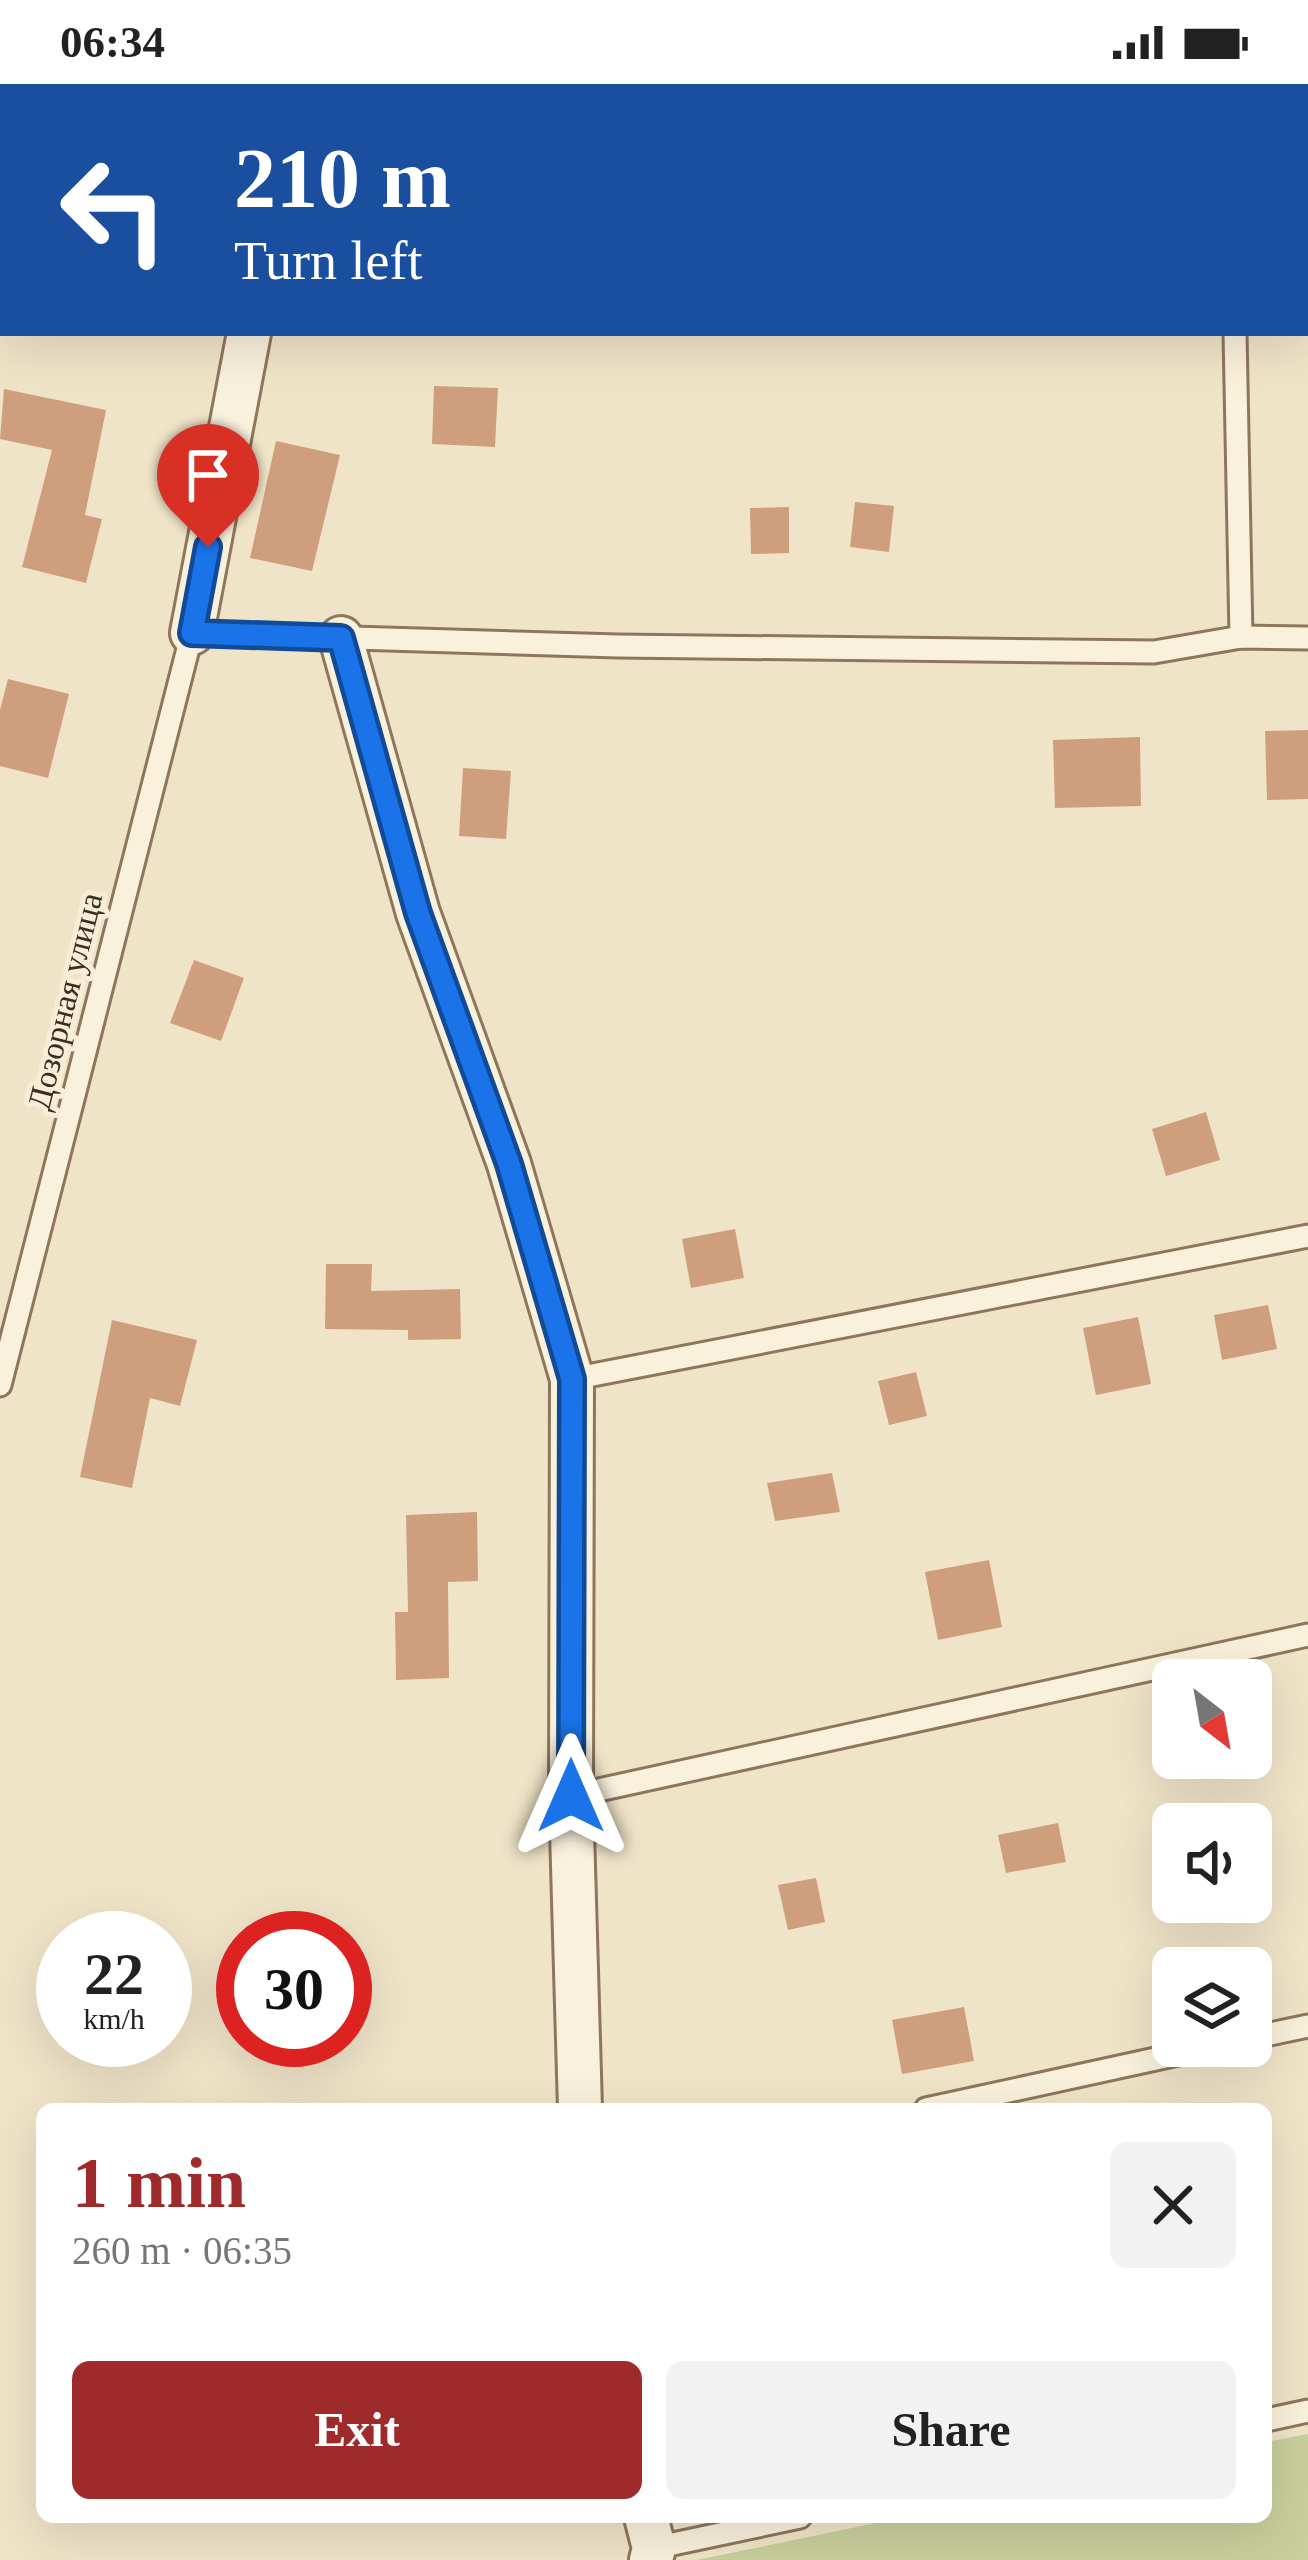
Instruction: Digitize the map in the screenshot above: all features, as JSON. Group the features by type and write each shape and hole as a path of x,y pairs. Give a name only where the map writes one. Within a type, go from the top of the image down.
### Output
{"street":[{"path":"192,633 248,336"},
{"path":"341,638 418,913 509,1164 572,1379 571,1796 580,2103"}],"lane":[{"path":"1235,336 1241,637"},
{"path":"192,633 1154,652 1241,637 1308,638"},
{"name":"Дозорная улица","path":"0,1385 192,633"},
{"path":"572,1379 1308,1236"},
{"path":"571,1796 1308,1635"},
{"path":"1272,2034 1308,2026"},
{"path":"954,2103 1152,2060"},
{"path":"1272,2419 1308,2411"},
{"path":"650,2542 764,2523"}],"green space":[{"path":"1308,2434 1308,2560 697,2560 876,2523 1272,2523 1272,2441"}],"building":[{"path":"434,386 498,388 495,447 432,444"},
{"path":"4,389 106,410 85,515 102,519 86,583 22,567 52,450 0,439"},
{"path":"276,441 340,455 312,571 250,558"},
{"path":"855,502 894,506 889,552 850,547"},
{"path":"789,507 789,553 751,554 750,508"},
{"path":"8,679 69,694 48,778 0,766 0,710"},
{"path":"1308,730 1308,799 1267,800 1265,731"},
{"path":"1140,737 1141,806 1055,808 1053,740"},
{"path":"463,768 511,771 506,839 459,836"},
{"path":"194,960 244,978 221,1041 170,1023"},
{"path":"1206,1112 1220,1160 1166,1176 1152,1129"},
{"path":"735,1229 744,1278 691,1288 682,1239"},
{"path":"326,1264 372,1264 371,1291 460,1289 461,1339 408,1340 408,1330 325,1329"},
{"path":"1268,1305 1277,1349 1222,1360 1214,1315"},
{"path":"1138,1317 1151,1384 1096,1395 1083,1328"},
{"path":"112,1320 197,1340 180,1406 150,1398 132,1488 80,1477"},
{"path":"916,1372 927,1416 889,1425 878,1381"},
{"path":"832,1473 840,1512 775,1521 767,1483"},
{"path":"477,1512 478,1581 448,1582 449,1678 396,1680 395,1612 408,1612 406,1515"},
{"path":"989,1560 1002,1627 938,1640 925,1572"},
{"path":"1058,1823 1066,1862 1006,1873 998,1835"},
{"path":"816,1878 825,1922 788,1930 778,1885"},
{"path":"964,2007 974,2061 902,2074 892,2020"}],"route":[{"path":"208,547 192,633 341,638 418,913 509,1164 572,1379 571,1796"}]}
